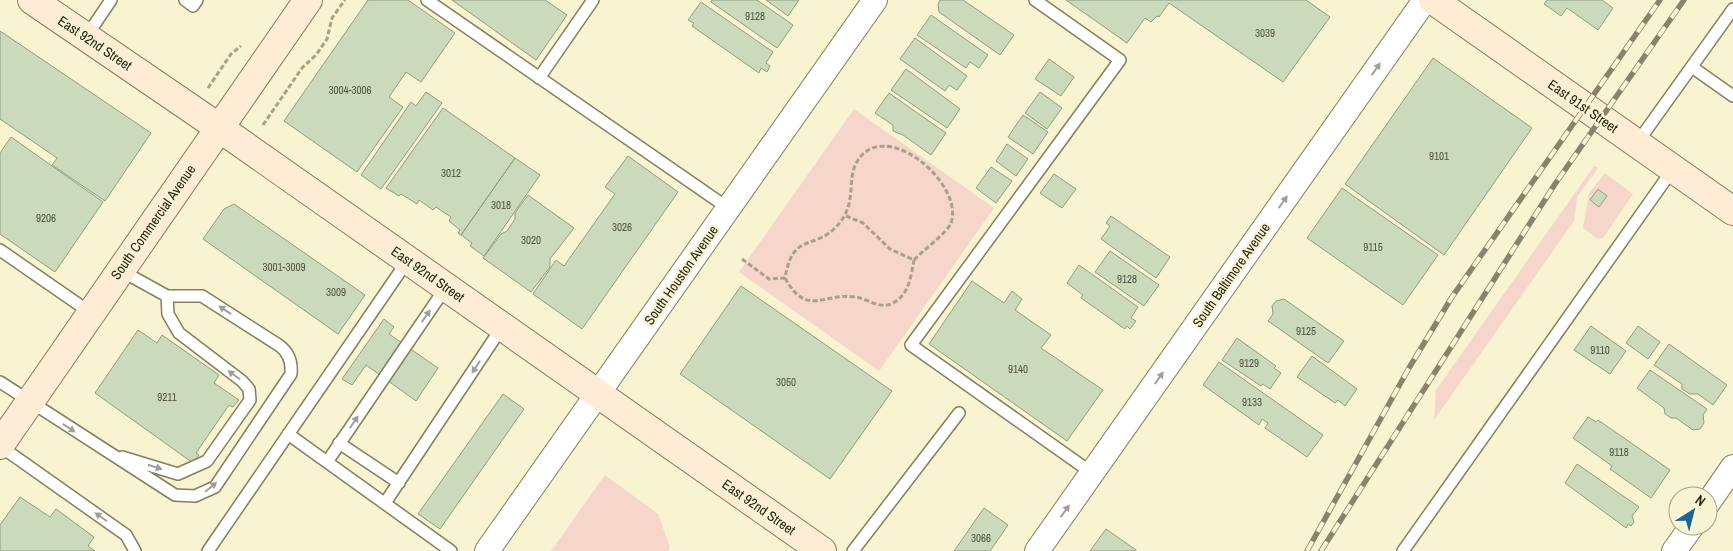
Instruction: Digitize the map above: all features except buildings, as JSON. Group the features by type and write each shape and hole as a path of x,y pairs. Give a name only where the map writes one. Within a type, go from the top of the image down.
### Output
{"street":[{"name":"East 92nd Street","path":"32,0 218,127 822,551"},
{"name":"South Commercial Avenue","path":"0,446 218,127 308,0"},
{"name":"South Houston Avenue","path":"487,551 875,0"},
{"name":"South Baltimore Avenue","path":"1037,551 1425,0"},
{"name":"East 91st Street","path":"1433,0 1733,211"},
{"path":"1718,489 1733,467"},
{"path":"1674,551 1685,536"}],"lane":[{"path":"86,37 111,0"},
{"path":"185,0 193,6 197,0"},
{"path":"427,0 728,208"},
{"path":"539,78 593,0"},
{"path":"1036,0 1120,60 911,345 1092,473"},
{"path":"1637,144 1733,9"},
{"path":"1692,67 1733,96"},
{"path":"1403,551 1673,169"},
{"path":"0,250 91,313"},
{"path":"208,551 408,260"},
{"path":"0,382 175,495 185,497 206,492 215,487 292,374 292,365 287,353 280,346 202,296 167,296 120,270"},
{"path":"327,462 446,287"},
{"path":"108,453 178,474 208,461 250,400 248,389 242,380 179,333 168,314 167,296"},
{"path":"385,503 502,327"},
{"path":"853,551 959,412"},
{"path":"288,434 451,551"},
{"path":"339,443 400,483"},
{"path":"0,446 126,535 135,551"}],"path":[{"path":"262,126 302,68 316,55 326,40 332,18 345,0"},
{"path":"884,145 904,150 919,160 947,192 952,208 951,223 943,234 927,245 914,260 908,290 892,304 875,305 855,297 812,302 801,298 790,287 785,278 788,262 795,248 832,232 846,216 851,200 853,168 864,154 884,145"},
{"path":"846,216 863,223 890,249 914,260"},
{"path":"742,258 768,279 785,278"}],"shaded area":[{"path":"854,109 994,208 879,371 739,272"},
{"path":"1594,166 1598,168 1577,197 1574,221 1434,420 1436,390"},
{"path":"1605,173 1633,194 1603,238 1598,239 1583,228 1589,193"},
{"path":"605,475 658,514 670,547 668,551 551,551"}],"railway":[{"path":"1307,551 1409,368 1452,297 1660,0"},
{"path":"1321,551 1555,184 1684,0"}]}
